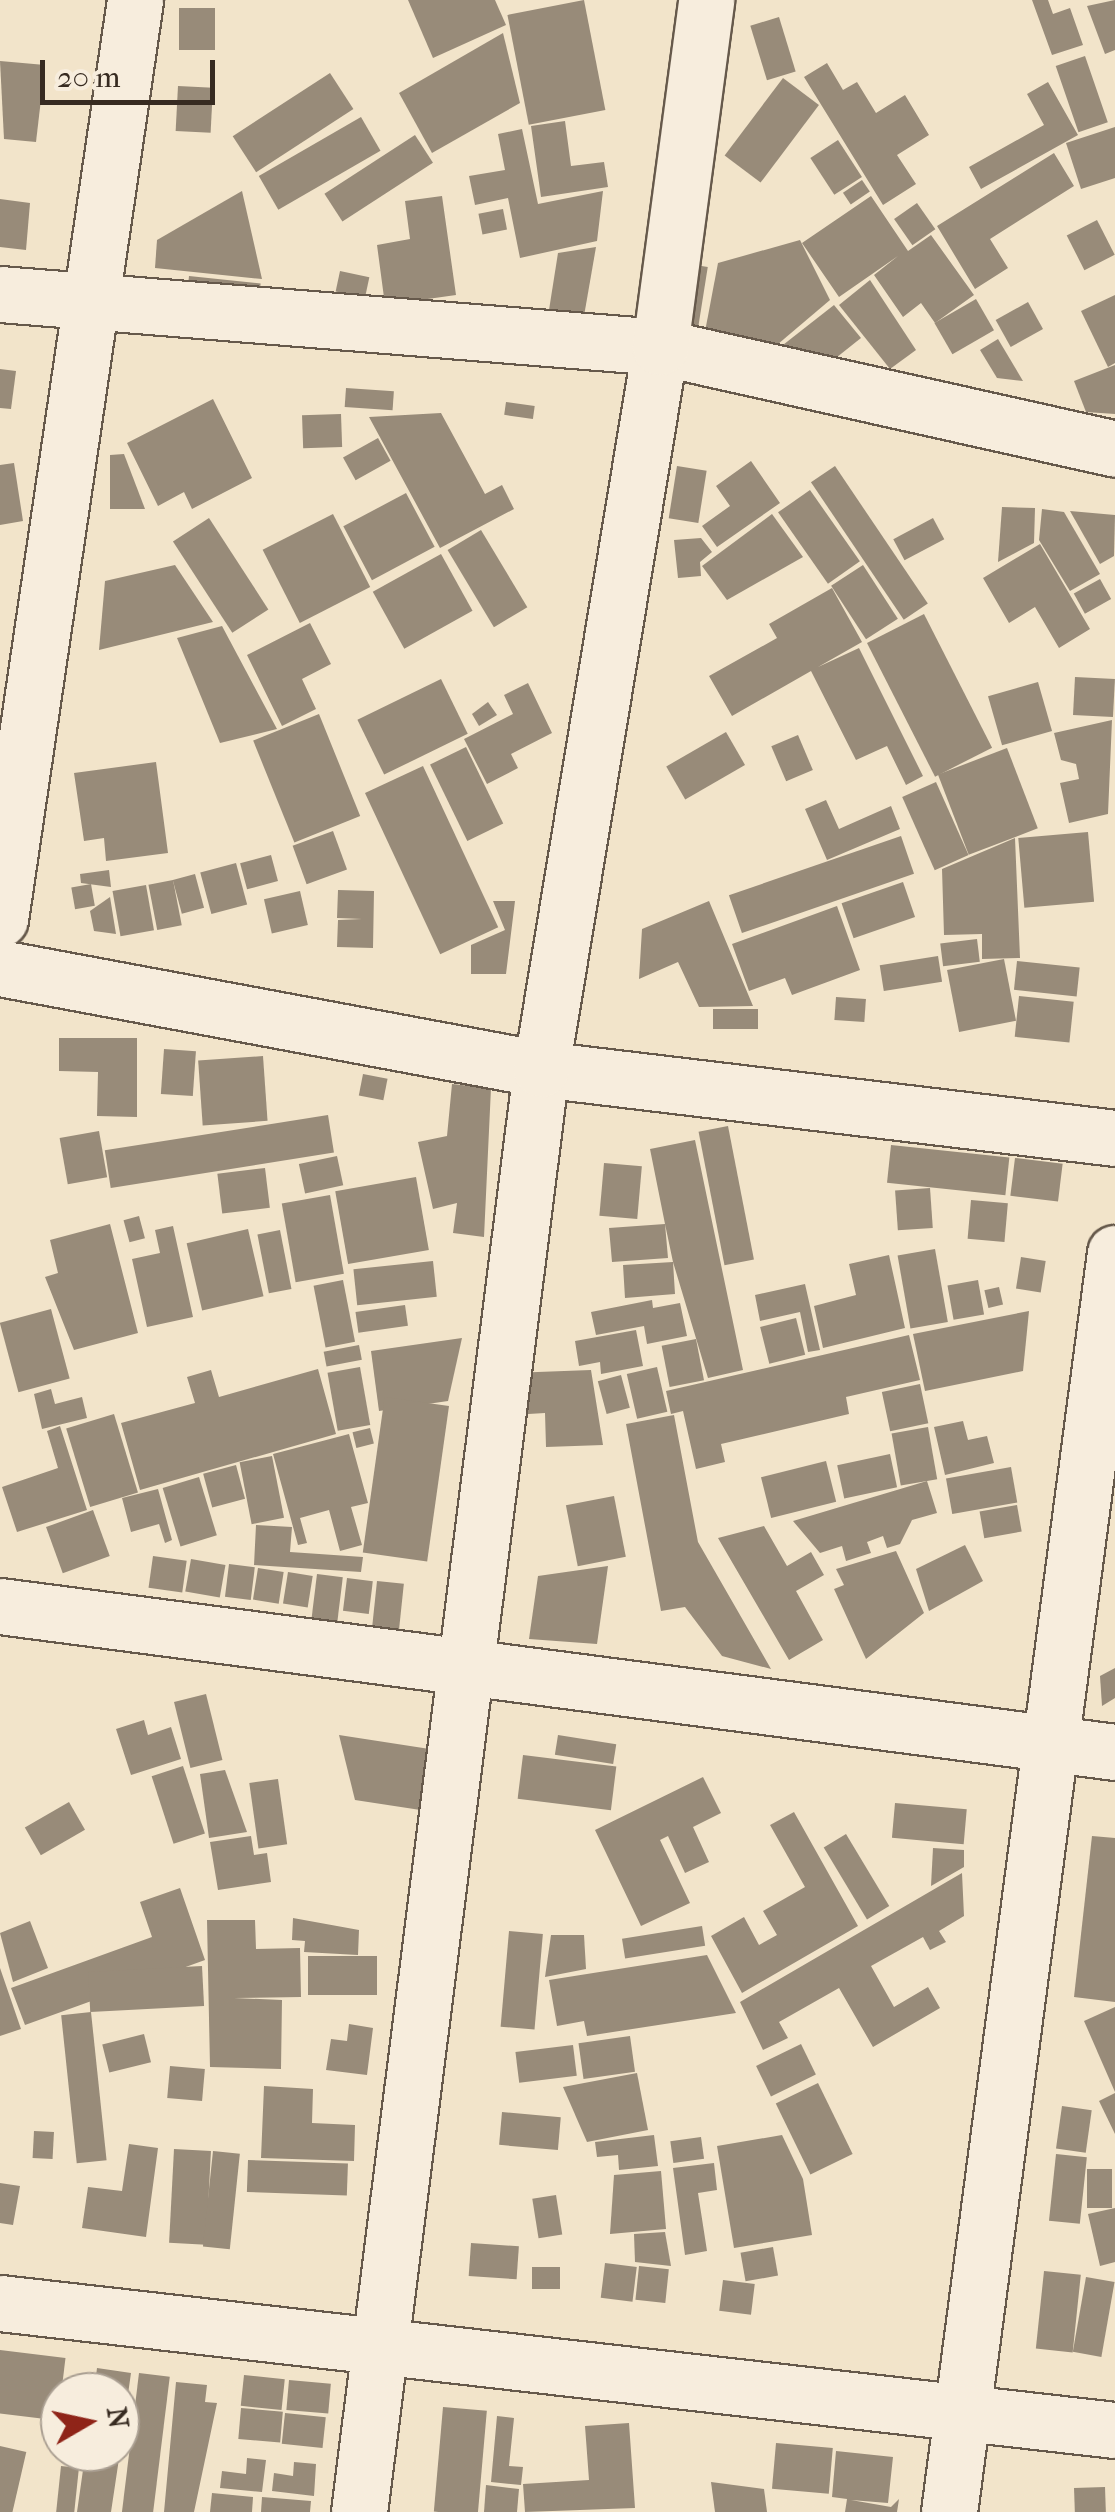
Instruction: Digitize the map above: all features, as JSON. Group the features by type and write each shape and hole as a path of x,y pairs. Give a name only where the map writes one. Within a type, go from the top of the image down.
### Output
{"street":[{"path":"0,920 96,307 135,0"},
{"path":"360,2512 459,1664 540,1069 660,348 706,0"},
{"path":"0,294 96,307 660,348 1115,449"},
{"path":"0,968 540,1069 1115,1138"},
{"path":"949,2512 1115,1253"},
{"path":"0,1606 1115,1752"},
{"path":"0,2303 1115,2430"}],"building":[{"path":"408,0 495,0 506,25 433,58"},
{"path":"584,0 605,110 529,125 507,15"},
{"path":"1032,0 1048,0 1053,14 1070,8 1083,45 1052,55"},
{"path":"1115,0 1115,50 1105,54 1087,6"},
{"path":"179,8 215,8 215,50 179,50"},
{"path":"779,17 796,72 767,80 750,26"},
{"path":"503,33 520,103 432,153 399,93"},
{"path":"1085,56 1108,122 1078,132 1056,66"},
{"path":"0,61 45,65 36,142 4,139"},
{"path":"827,63 843,90 857,82 876,113 905,95 929,135 897,155 916,184 883,205 804,77"},
{"path":"330,73 353,109 256,172 233,136"},
{"path":"783,78 819,105 761,183 725,155"},
{"path":"1048,82 1078,135 981,189 969,167 1044,125 1027,94"},
{"path":"178,86 213,88 211,133 176,131"},
{"path":"361,117 380,151 278,210 259,176"},
{"path":"565,121 571,166 604,162 608,187 541,197 531,126"},
{"path":"1115,127 1115,178 1081,189 1066,143"},
{"path":"522,129 538,204 603,191 597,241 520,258 508,198 475,205 469,176 505,170 498,134"},
{"path":"415,135 433,163 342,221 324,194"},
{"path":"838,140 862,177 834,195 810,158"},
{"path":"1054,153 1074,186 990,239 1008,268 975,289 937,226"},
{"path":"862,180 870,192 851,204 843,193"},
{"path":"242,191 262,279 155,268 157,240"},
{"path":"442,196 456,295 385,305 377,245 410,239 405,201"},
{"path":"871,196 908,251 931,235 974,295 935,323 921,303 903,317 874,275 898,256 839,297 802,243"},
{"path":"0,199 30,203 26,250 0,247"},
{"path":"917,203 935,229 912,245 894,219"},
{"path":"503,209 507,230 482,234 478,214"},
{"path":"1097,220 1115,255 1084,270 1067,235"},
{"path":"800,240 830,300 771,350 704,337 718,263"},
{"path":"596,247 584,316 549,310 558,253"},
{"path":"689,264 708,267 697,338 678,335"},
{"path":"340,271 369,277 365,298 336,292"},
{"path":"189,276 261,284 258,309 186,302"},
{"path":"870,280 916,350 890,369 839,305"},
{"path":"1115,295 1115,363 1108,367 1081,311"},
{"path":"976,299 994,330 952,354 934,323"},
{"path":"1028,302 1043,329 1011,347 996,320"},
{"path":"834,305 861,338 822,369 774,352"},
{"path":"998,339 1023,381 997,378 980,350"},
{"path":"1115,365 1115,414 1086,412 1074,381"},
{"path":"0,369 16,371 11,409 0,408"},
{"path":"346,388 394,391 393,410 345,407"},
{"path":"213,399 252,478 192,509 184,492 158,506 127,443"},
{"path":"506,402 535,406 533,419 504,415"},
{"path":"441,413 485,494 502,485 514,509 440,548 369,417"},
{"path":"341,414 342,447 303,448 302,415"},
{"path":"378,438 391,461 356,480 343,457"},
{"path":"124,454 145,509 110,509 110,455"},
{"path":"751,461 780,503 717,547 702,526 730,506 716,486"},
{"path":"14,463 23,521 0,525 0,465"},
{"path":"677,466 707,471 698,523 669,518"},
{"path":"835,466 928,604 904,620 811,482"},
{"path":"810,490 860,561 828,584 778,512"},
{"path":"406,493 435,547 372,580 343,526"},
{"path":"1002,507 1035,508 1034,543 998,562"},
{"path":"1042,509 1064,512 1100,574 1070,591 1039,540"},
{"path":"1070,511 1115,515 1114,556 1100,564"},
{"path":"333,514 370,587 300,623 263,550"},
{"path":"772,514 803,557 727,600 702,566"},
{"path":"209,518 268,609 232,633 173,541"},
{"path":"933,518 944,539 905,560 893,539"},
{"path":"481,530 527,607 494,627 448,550"},
{"path":"701,538 712,552 700,562 701,576 678,578 674,540"},
{"path":"1040,544 1090,629 1059,648 1035,607 1009,623 983,578"},
{"path":"441,554 473,611 404,649 373,592"},
{"path":"175,565 213,622 99,650 105,581"},
{"path":"863,565 898,619 866,639 831,586"},
{"path":"1100,579 1111,599 1085,614 1074,594"},
{"path":"832,588 862,642 818,667 859,648 923,776 906,785 887,746 856,760 811,671 732,716 709,676 777,638 769,624"},
{"path":"924,614 992,748 935,777 867,643"},
{"path":"310,623 331,664 302,679 316,709 282,726 247,655"},
{"path":"222,626 277,729 220,743 177,638"},
{"path":"1075,677 1115,679 1113,717 1073,715"},
{"path":"441,679 468,734 384,775 357,720"},
{"path":"1038,682 1052,731 1002,745 988,696"},
{"path":"528,683 552,733 511,754 518,768 487,784 464,739 513,714 504,695"},
{"path":"488,702 497,715 479,726 472,714"},
{"path":"319,714 360,816 294,843 253,741"},
{"path":"1112,720 1108,814 1069,823 1060,783 1079,779 1076,764 1061,760 1054,733"},
{"path":"726,732 745,765 685,799 666,766"},
{"path":"798,735 813,770 786,781 771,746"},
{"path":"466,747 503,823 467,841 430,765"},
{"path":"1007,748 1038,828 969,855 938,775"},
{"path":"156,762 168,853 106,861 104,838 84,841 74,773"},
{"path":"423,766 498,927 440,954 365,793"},
{"path":"936,782 969,855 935,870 902,797"},
{"path":"826,800 839,829 891,806 900,829 827,860 805,809"},
{"path":"333,831 347,870 307,884 293,846"},
{"path":"1088,832 1094,902 1024,908 1018,838"},
{"path":"901,836 914,874 742,933 729,895"},
{"path":"1015,838 1020,958 982,959 982,934 944,935 942,869"},
{"path":"271,855 278,881 247,889 240,863"},
{"path":"236,863 247,905 211,914 200,873"},
{"path":"109,870 111,887 81,883 80,874"},
{"path":"195,874 204,908 182,914 173,880"},
{"path":"173,880 182,925 157,930 148,885"},
{"path":"903,882 915,917 854,938 842,903"},
{"path":"91,884 95,906 75,909 71,887"},
{"path":"146,885 154,930 121,936 113,891"},
{"path":"338,890 374,891 373,948 337,947 338,920 362,919 337,918"},
{"path":"300,891 308,925 272,933 264,899"},
{"path":"110,897 116,934 94,931 90,911"},
{"path":"493,901 515,901 506,974 471,974 471,945 505,930"},
{"path":"709,901 753,1006 699,1007 678,962 639,979 642,929"},
{"path":"837,906 860,970 792,995 785,978 749,991 732,944"},
{"path":"977,939 980,962 943,966 940,944"},
{"path":"938,956 942,982 884,991 880,965"},
{"path":"1004,959 1016,1021 959,1032 947,970"},
{"path":"1017,961 1080,968 1077,996 1014,990"},
{"path":"1019,996 1074,1002 1069,1043 1015,1037"},
{"path":"836,997 866,999 864,1022 834,1020"},
{"path":"713,1009 758,1009 758,1029 713,1029"},
{"path":"59,1038 137,1038 137,1117 97,1116 98,1072 59,1071"},
{"path":"164,1049 196,1051 193,1096 161,1094"},
{"path":"263,1056 268,1121 203,1125 198,1061"},
{"path":"363,1074 388,1079 383,1100 359,1096"},
{"path":"452,1084 491,1088 484,1237 453,1233 457,1203 433,1209 418,1142 447,1136"},
{"path":"328,1115 334,1153 111,1188 105,1150"},
{"path":"728,1126 754,1260 725,1265 699,1132"},
{"path":"99,1131 107,1177 68,1184 60,1138"},
{"path":"695,1140 743,1370 708,1378 673,1262 650,1149"},
{"path":"891,1145 1009,1157 1005,1195 887,1183"},
{"path":"337,1156 343,1185 305,1193 299,1164"},
{"path":"1015,1158 1063,1164 1058,1202 1010,1196"},
{"path":"604,1163 642,1166 637,1219 599,1216"},
{"path":"265,1168 270,1208 222,1214 217,1174"},
{"path":"416,1177 429,1250 348,1264 335,1191"},
{"path":"930,1188 933,1228 898,1230 895,1190"},
{"path":"330,1195 344,1274 296,1282 282,1204"},
{"path":"971,1200 1008,1203 1004,1242 968,1239"},
{"path":"139,1216 145,1238 129,1242 124,1220"},
{"path":"110,1224 138,1333 74,1350 45,1277 58,1273 50,1240"},
{"path":"665,1224 668,1258 612,1262 609,1228"},
{"path":"173,1226 193,1317 147,1327 132,1259 160,1253 155,1230"},
{"path":"248,1229 264,1296 202,1310 187,1243"},
{"path":"280,1230 291,1289 269,1293 257,1234"},
{"path":"935,1249 948,1322 910,1328 898,1256"},
{"path":"889,1255 905,1328 823,1348 814,1306 856,1295 849,1264"},
{"path":"1021,1257 1046,1261 1041,1293 1016,1289"},
{"path":"433,1261 437,1297 357,1305 353,1269"},
{"path":"673,1262 675,1294 625,1298 623,1265"},
{"path":"343,1280 355,1342 326,1348 314,1286"},
{"path":"978,1280 984,1314 954,1320 947,1285"},
{"path":"805,1284 820,1350 808,1352 800,1312 760,1321 755,1295"},
{"path":"999,1287 1003,1305 988,1308 984,1290"},
{"path":"652,1300 653,1308 680,1303 687,1336 647,1344 644,1326 596,1335 591,1312"},
{"path":"405,1305 408,1326 358,1333 355,1312"},
{"path":"51,1309 70,1379 18,1392 0,1323"},
{"path":"1029,1311 1023,1371 925,1391 913,1334"},
{"path":"796,1318 805,1355 769,1364 760,1327"},
{"path":"636,1330 643,1366 601,1374 600,1362 579,1366 575,1341"},
{"path":"909,1335 920,1380 846,1397 849,1414 721,1444 725,1462 696,1469 683,1411 671,1414 666,1391"},
{"path":"462,1338 448,1401 379,1411 371,1351"},
{"path":"696,1339 704,1380 670,1387 662,1346"},
{"path":"359,1345 362,1360 327,1367 324,1352"},
{"path":"360,1367 370,1425 338,1431 328,1373"},
{"path":"657,1367 667,1412 637,1419 627,1374"},
{"path":"318,1369 336,1434 140,1490 121,1423 195,1403 187,1377 211,1370 219,1397"},
{"path":"591,1370 603,1445 546,1447 545,1413 512,1415 511,1373"},
{"path":"621,1375 630,1408 607,1414 598,1381"},
{"path":"920,1384 928,1423 890,1431 882,1392"},
{"path":"51,1389 55,1404 82,1397 87,1418 42,1429 34,1394"},
{"path":"385,1397 449,1406 427,1561 363,1552"},
{"path":"114,1414 138,1492 90,1507 66,1429"},
{"path":"674,1415 698,1542 771,1669 722,1656 685,1607 661,1611 626,1424"},
{"path":"963,1421 968,1440 987,1436 994,1463 945,1475 934,1427"},
{"path":"60,1426 87,1510 17,1532 2,1487 58,1468 47,1431"},
{"path":"928,1427 937,1479 901,1486 892,1433"},
{"path":"370,1428 374,1444 356,1448 353,1432"},
{"path":"349,1434 368,1503 351,1507 362,1545 340,1551 329,1510 300,1518 307,1543 298,1545 273,1454"},
{"path":"890,1454 897,1487 844,1498 837,1465"},
{"path":"272,1456 284,1518 252,1524 240,1462"},
{"path":"826,1461 836,1502 771,1518 761,1477"},
{"path":"236,1465 245,1499 212,1508 203,1474"},
{"path":"1011,1467 1017,1502 952,1514 946,1478"},
{"path":"199,1477 217,1535 180,1546 163,1488"},
{"path":"927,1481 937,1513 912,1520 900,1544 887,1548 883,1536 867,1542 871,1553 846,1561 842,1546 820,1553 793,1521"},
{"path":"158,1489 172,1540 165,1543 159,1524 131,1532 122,1498"},
{"path":"614,1496 626,1557 578,1566 566,1505"},
{"path":"1017,1505 1022,1532 984,1538 980,1512"},
{"path":"93,1510 110,1556 63,1573 46,1527"},
{"path":"256,1525 292,1527 290,1552 363,1557 361,1572 254,1565"},
{"path":"764,1526 787,1566 811,1552 824,1575 796,1591 823,1640 789,1660 718,1538"},
{"path":"965,1545 983,1581 929,1611 916,1569"},
{"path":"896,1551 924,1613 866,1659 834,1589 844,1585 836,1569"},
{"path":"153,1556 187,1561 182,1592 149,1588"},
{"path":"191,1559 225,1565 220,1598 185,1591"},
{"path":"229,1564 255,1567 251,1600 225,1597"},
{"path":"608,1566 597,1644 529,1639 538,1576"},
{"path":"258,1568 284,1572 279,1604 253,1600"},
{"path":"288,1572 313,1576 308,1608 283,1604"},
{"path":"317,1574 343,1577 337,1627 311,1624"},
{"path":"347,1578 373,1581 369,1614 343,1611"},
{"path":"377,1581 404,1584 399,1632 372,1629"},
{"path":"1115,1668 1115,1698 1102,1706 1100,1676"},
{"path":"206,1694 222,1760 190,1768 174,1702"},
{"path":"144,1720 148,1735 171,1727 181,1759 131,1775 116,1729"},
{"path":"339,1735 436,1750 427,1811 355,1800"},
{"path":"558,1735 616,1744 613,1764 555,1755"},
{"path":"523,1755 616,1766 611,1810 518,1799"},
{"path":"183,1766 205,1834 174,1844 152,1776"},
{"path":"225,1770 247,1832 209,1838 200,1774"},
{"path":"703,1777 721,1813 693,1827 709,1862 685,1873 668,1836 660,1840 690,1903 641,1926 595,1830"},
{"path":"278,1779 287,1844 258,1848 249,1783"},
{"path":"69,1802 85,1830 41,1855 25,1828"},
{"path":"895,1803 967,1809 964,1844 892,1838"},
{"path":"794,1812 858,1926 742,1993 711,1936 744,1917 759,1945 777,1935 763,1911 805,1887 770,1825"},
{"path":"846,1834 889,1906 867,1919 824,1847"},
{"path":"251,1836 254,1855 267,1853 271,1882 218,1890 210,1842"},
{"path":"1092,1836 1115,1838 1115,2002 1074,1997"},
{"path":"933,1848 964,1850 964,1867 931,1886"},
{"path":"962,1873 964,1916 939,1931 946,1942 930,1950 923,1937 871,1966 894,2007 928,1987 940,2008 873,2047 839,1988 779,2022 788,2038 763,2050 740,2002"},
{"path":"180,1888 205,1960 25,2025 11,1988 152,1937 140,1902"},
{"path":"293,1918 359,1930 358,1955 304,1952 305,1941 292,1940"},
{"path":"207,1920 255,1920 256,1949 300,1948 301,1997 234,1998 282,2000 281,2069 210,2067"},
{"path":"30,1921 48,1968 13,1982 0,1933"},
{"path":"702,1926 705,1946 625,1958 622,1939"},
{"path":"509,1931 543,1934 535,2030 501,2027"},
{"path":"551,1935 584,1935 586,1969 545,1977"},
{"path":"707,1955 736,2013 587,2036 584,2021 557,2026 549,1980"},
{"path":"308,1956 377,1956 377,1995 308,1995"},
{"path":"202,1966 204,2006 90,2012 88,1972"},
{"path":"0,1968 21,2029 0,2036"},
{"path":"1115,2007 1115,2092 1084,2021"},
{"path":"91,2012 107,2160 77,2163 61,2015"},
{"path":"349,2024 373,2028 367,2075 326,2070 331,2039 347,2041"},
{"path":"144,2034 151,2062 109,2073 102,2044"},
{"path":"630,2036 635,2072 584,2079 579,2043"},
{"path":"801,2044 816,2075 771,2096 756,2066"},
{"path":"573,2045 577,2076 519,2083 515,2052"},
{"path":"170,2066 205,2069 202,2101 167,2098"},
{"path":"637,2073 648,2130 587,2142 563,2087"},
{"path":"818,2083 853,2154 810,2175 776,2104"},
{"path":"264,2086 313,2089 312,2123 355,2125 354,2161 261,2158"},
{"path":"1115,2093 1115,2134 1099,2101"},
{"path":"1062,2106 1092,2110 1086,2153 1056,2149"},
{"path":"502,2112 561,2117 558,2150 499,2145"},
{"path":"34,2131 54,2132 53,2159 33,2158"},
{"path":"654,2135 658,2166 619,2170 618,2155 597,2157 595,2142"},
{"path":"782,2135 803,2179 812,2235 734,2248 717,2146"},
{"path":"701,2137 704,2159 673,2163 670,2141"},
{"path":"129,2144 158,2148 146,2237 82,2228 88,2187 122,2191"},
{"path":"174,2149 211,2151 206,2245 169,2243"},
{"path":"213,2151 240,2154 230,2249 203,2246"},
{"path":"1056,2154 1087,2157 1080,2224 1049,2221"},
{"path":"248,2160 348,2163 347,2195 247,2192"},
{"path":"714,2163 717,2190 698,2193 707,2251 685,2255 673,2168"},
{"path":"1087,2169 1112,2169 1112,2208 1087,2208"},
{"path":"661,2171 666,2229 610,2234 614,2175"},
{"path":"0,2183 20,2186 13,2225 0,2223"},
{"path":"556,2195 562,2235 539,2238 532,2199"},
{"path":"1115,2208 1115,2262 1100,2266 1088,2214"},
{"path":"665,2232 671,2266 635,2262 634,2234"},
{"path":"471,2243 519,2246 517,2279 469,2276"},
{"path":"773,2247 778,2276 746,2281 741,2253"},
{"path":"605,2263 637,2267 632,2302 601,2298"},
{"path":"639,2266 669,2269 665,2303 635,2300"},
{"path":"532,2267 560,2267 560,2289 532,2289"},
{"path":"1044,2271 1081,2275 1073,2352 1036,2349"},
{"path":"1086,2277 1115,2282 1101,2357 1073,2352"},
{"path":"723,2280 755,2284 751,2315 719,2311"},
{"path":"0,2350 66,2358 64,2372 40,2372 40,2418 0,2413"},
{"path":"140,2373 170,2377 153,2512 122,2512 127,2472 140,2472"},
{"path":"244,2375 285,2379 282,2410 241,2406"},
{"path":"289,2380 331,2384 328,2414 286,2410"},
{"path":"176,2382 207,2385 205,2402 217,2403 194,2512 164,2512"},
{"path":"443,2407 487,2411 478,2512 434,2512"},
{"path":"241,2408 283,2412 280,2443 238,2439"},
{"path":"285,2413 326,2417 323,2448 282,2444"},
{"path":"497,2416 514,2418 509,2466 523,2467 521,2485 491,2482"},
{"path":"629,2423 635,2508 525,2512 523,2484 589,2480 585,2426"},
{"path":"776,2443 833,2448 829,2494 772,2489"},
{"path":"0,2446 26,2452 12,2512 0,2512"},
{"path":"836,2451 893,2457 888,2503 851,2500 891,2507 899,2499 897,2512 845,2512 847,2499 832,2497"},
{"path":"247,2458 266,2460 262,2492 220,2488 222,2471 246,2474"},
{"path":"294,2462 316,2464 314,2496 272,2491 274,2473 293,2476"},
{"path":"60,2472 78,2472 74,2512 56,2512"},
{"path":"83,2472 117,2472 111,2512 77,2512"},
{"path":"711,2482 764,2489 767,2512 715,2512"},
{"path":"486,2485 519,2489 517,2512 484,2512"},
{"path":"1105,2487 1106,2512 1075,2512 1074,2488"},
{"path":"212,2493 253,2497 252,2512 210,2512"},
{"path":"262,2497 311,2501 310,2512 261,2512"}]}
